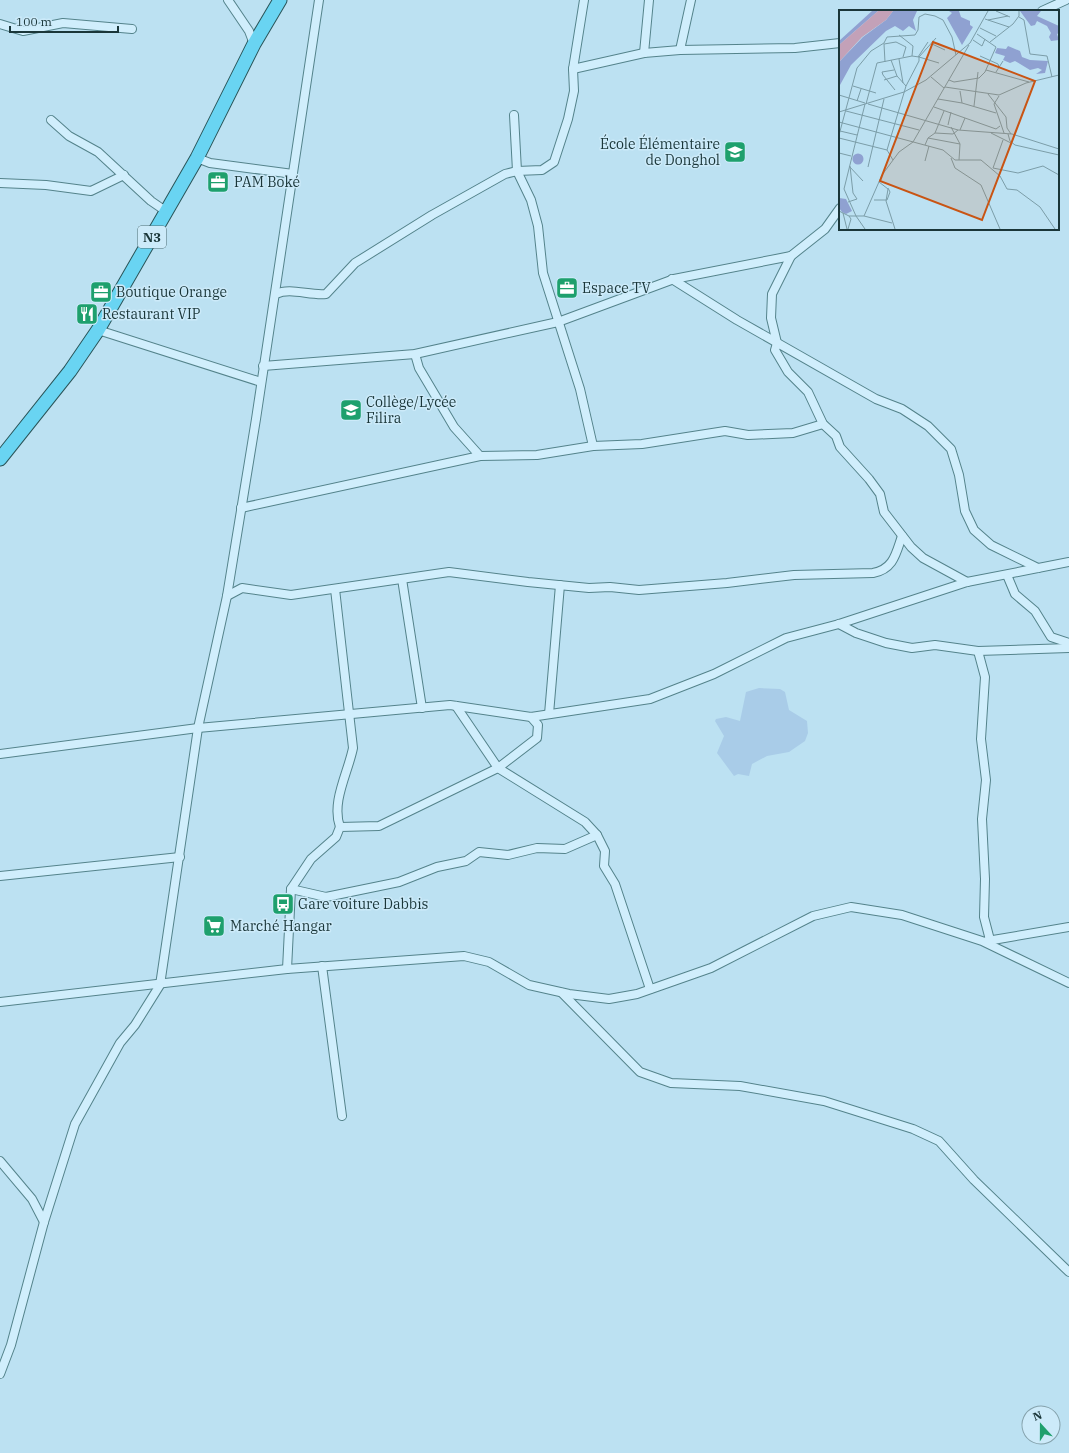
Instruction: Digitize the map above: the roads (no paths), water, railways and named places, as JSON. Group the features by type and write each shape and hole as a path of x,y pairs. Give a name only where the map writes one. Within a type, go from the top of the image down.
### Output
{"highway":[{"name":"N3","path":"0,459 70,371 98,330 197,158 254,44 280,0"}],"street":[{"path":"228,0 248,31 254,44"},
{"path":"0,1374 12,1345 44,1222 75,1124 120,1043 135,1025 160,985 198,728 226,596 276,294 320,0"},
{"path":"276,294 282,291 317,295 326,294 355,263 432,215 505,174 517,171 542,170 554,162 568,118 572,98 574,69 584,0"},
{"path":"644,53 649,0"},
{"path":"680,50 690,0"},
{"path":"1044,10 1066,0"},
{"path":"0,24 23,31 63,23 132,30"},
{"path":"574,69 644,53 680,50 795,48 839,42"},
{"path":"514,115 517,171 531,200 538,226 543,273 580,389 593,446"},
{"path":"51,120 69,136 98,152 151,201 167,212"},
{"path":"197,158 210,163 294,174"},
{"path":"0,183 46,185 91,191 124,175"},
{"path":"263,366 415,354 558,322 672,279 790,256 825,229 839,209"},
{"path":"790,256 772,294 771,318 777,343 775,350 788,372 808,392 823,424 836,436 840,447 869,479 880,494 884,512 911,547 923,558 967,582"},
{"path":"672,279 777,343 876,399 902,409 928,426 951,449 959,475 965,511 974,530 991,545 1038,568"},
{"path":"98,330 261,382"},
{"path":"415,354 419,368 450,420 471,448 480,456"},
{"path":"241,508 480,456 537,455 593,446 642,444 725,432 748,434 793,433 823,424"},
{"path":"226,596 242,588 291,595 449,572 560,585 639,590 727,583 794,575 873,573 883,571 894,560 902,536"},
{"path":"0,754 198,728 422,708 456,706 531,717 650,699 714,674 786,638 840,624 967,582 1069,562"},
{"path":"1007,575 1015,594 1035,612 1052,637 1069,643"},
{"path":"402,579 422,708"},
{"path":"549,714 560,585"},
{"path":"288,969 291,889 311,859 336,837 340,827 336,816 338,803 353,748 351,715 335,589"},
{"path":"840,624 856,633 886,643 912,648 935,645 978,651 1069,648"},
{"path":"978,651 985,677 981,739 986,780 982,819 985,879 984,917 986,941"},
{"path":"456,706 498,768 585,822 597,835 605,851 604,866 615,884 650,989"},
{"path":"340,827 379,826 498,768 537,738 538,725 531,717"},
{"path":"291,889 326,898 399,882 437,867 466,860 478,852 508,855 537,848 565,849 597,835"},
{"path":"0,876 180,857"},
{"path":"0,1002 160,985 288,969 464,956 489,962 530,985 561,992 609,999 650,989 711,968 813,916 851,907 902,915 986,941 1069,983"},
{"path":"986,941 1069,927"},
{"path":"322,966 342,1116"},
{"path":"561,992 640,1072 670,1083 740,1086 824,1101 913,1129 940,1141 974,1180 1069,1272"},
{"path":"0,1161 32,1199 44,1222"}],"place":[{"name":"École Élémentaire de Donghol","path":"735,152"},
{"name":"PAM Boké","path":"218,182"},
{"name":"Espace TV","path":"567,288"},
{"name":"Boutique Orange","path":"101,292"},
{"name":"Restaurant VIP","path":"87,314"},
{"name":"Collège/Lycée Filira","path":"351,410"},
{"name":"Gare voiture Dabbis","path":"283,904"},
{"name":"Marché Hangar","path":"214,926"}]}
